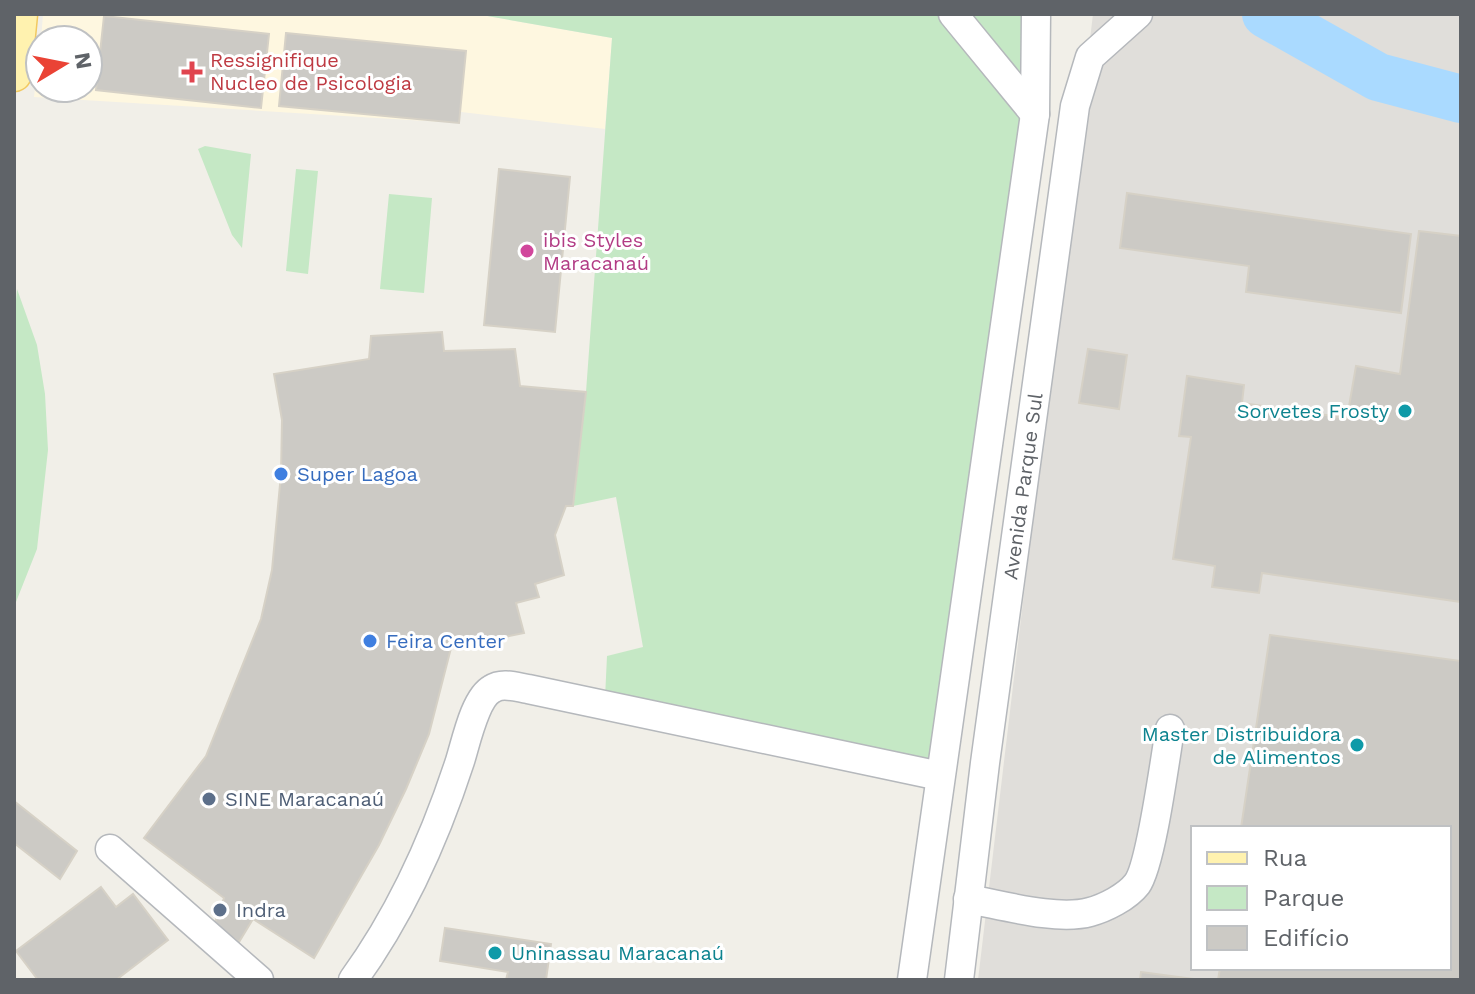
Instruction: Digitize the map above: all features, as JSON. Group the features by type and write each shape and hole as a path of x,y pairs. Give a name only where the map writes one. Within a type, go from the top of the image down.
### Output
{"main road":[{"path":"14,74 20,14"}],"street":[{"path":"953,14 1035,114"},
{"name":"Avenida Parque Sul","path":"912,980 1035,114 1036,14"},
{"name":"Avenida Parque Sul","path":"959,980 1075,106 1090,57 1138,14"},
{"path":"353,980 395,913 426,853 449,796 480,701 491,689 505,685 528,689 940,776"},
{"path":"968,899 1057,914 1088,913 1116,901 1137,884 1146,862 1170,729"},
{"path":"110,849 259,980"}],"shaded area":[{"path":"43,14 476,14 612,38 605,129 461,112 459,123 104,101 104,24 42,24"},
{"path":"1093,14 1461,14 1461,980 978,980"}],"green space":[{"path":"476,14 1039,14 936,761 605,698 607,656 643,647 616,497 573,506 586,392 612,38"},
{"path":"205,146 251,154 242,248 232,235 198,149"},
{"path":"296,169 318,171 308,274 286,271"},
{"path":"389,194 432,198 424,293 380,289"},
{"path":"17,289 37,345 45,394 48,450 37,549 14,607 14,324"}],"building":[{"path":"104,16 269,34 261,108 104,91"},
{"path":"286,33 466,51 459,123 279,106"},
{"name":"ibis Styles Maracanaú","path":"499,169 570,177 555,332 484,325"},
{"path":"1127,193 1411,234 1401,313 1246,292 1249,266 1120,248"},
{"name":"Sorvetes Frosty","path":"1419,231 1461,236 1461,602 1262,573 1259,593 1212,587 1215,566 1173,559 1191,437 1179,436 1187,376 1244,385 1242,403 1347,418 1356,366 1400,374"},
{"name":"Feira Center","path":"442,332 444,351 515,349 520,386 586,392 573,506 566,506 555,535 564,575 535,584 539,597 516,603 524,633 451,648 429,734 406,789 379,845 314,958 253,919 239,942 214,925 224,898 144,838 206,756 261,619 272,570 281,474 282,420 274,374 369,359 371,336"},
{"path":"1088,349 1127,355 1119,409 1079,403"},
{"name":"Master Distribuidora de Alimentos","path":"1270,635 1461,661 1461,980 1218,980 1220,970 1451,970 1451,826 1241,826"},
{"path":"14,801 77,851 60,879 14,843"},
{"path":"101,887 116,907 133,894 168,940 116,980 38,980 16,951"},
{"name":"Uninassau Maracanaú","path":"445,928 551,944 546,980 506,980 508,972 440,961"},
{"path":"1141,972 1201,980 1140,980"}],"waterway":[{"path":"1266,14 1378,77 1461,99"}],"place":[{"name":"Ressignifique Nucleo de Psicologia","path":"192,72"},
{"name":"ibis Styles Maracanaú","path":"527,251"},
{"name":"Sorvetes Frosty","path":"1405,411"},
{"name":"Super Lagoa","path":"281,474"},
{"name":"Feira Center","path":"370,641"},
{"name":"Master Distribuidora de Alimentos","path":"1357,745"},
{"name":"SINE Maracanaú","path":"209,799"},
{"name":"Indra","path":"220,910"},
{"name":"Uninassau Maracanaú","path":"495,953"}]}
